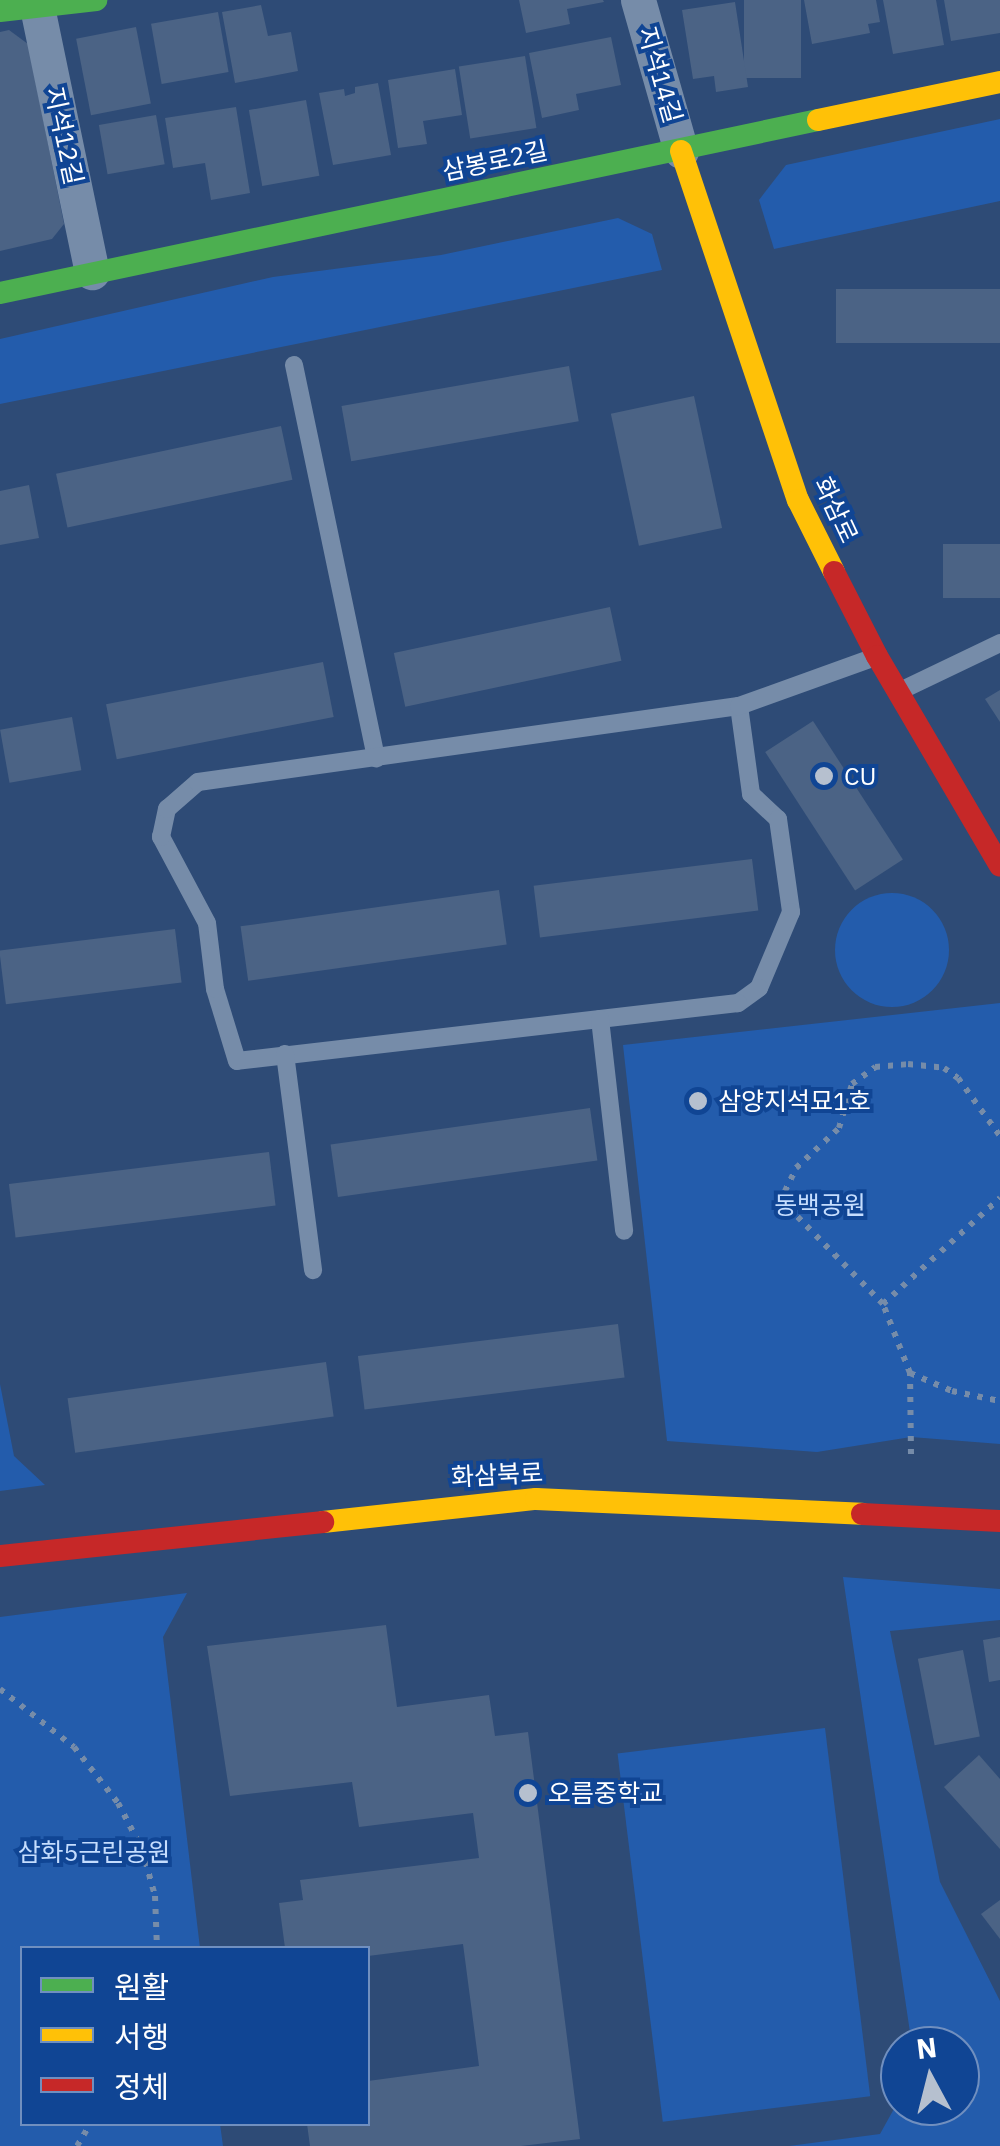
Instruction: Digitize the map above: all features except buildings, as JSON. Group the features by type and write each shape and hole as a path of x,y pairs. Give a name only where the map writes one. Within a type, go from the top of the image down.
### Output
{"street":[{"path":"0,11 96,0"},
{"name":"지석14길","path":"638,0 682,151"},
{"name":"지석12길","path":"37,4 92,272"},
{"name":"삼봉로2길","path":"0,292 1000,82"},
{"name":"화삼로","path":"682,151 798,500 877,656 1000,866"},
{"name":"화삼북로","path":"0,1556 536,1499 1000,1521"}],"lane":[{"path":"294,365 376,760"},
{"path":"900,692 1000,643"},
{"path":"739,706 752,794 778,819 791,912 759,988 738,1003 237,1060 215,988 206,923 161,837 168,809 198,782 739,706 877,656"},
{"path":"600,1019 624,1231"},
{"path":"285,1054 313,1270"}],"path":[{"path":"911,1454 910,1374 882,1304 792,1211 784,1191 796,1168 839,1128 852,1084 875,1067 908,1064 944,1068 958,1078 1000,1136"},
{"path":"882,1304 1000,1198"},
{"path":"910,1374 952,1391 1000,1400"},
{"path":"0,1689 74,1747 118,1804 142,1849 155,1896 157,1946"}],"green space":[{"path":"1000,119 1000,201 774,249 759,200 786,165"},
{"path":"618,218 652,234 662,270 0,404 0,339 273,277 441,255"},
{"path":"892,893 914,897 933,909 945,928 949,950 945,972 933,991 914,1003 892,1007 870,1003 851,991 839,972 835,950 839,928 851,909 870,897"},
{"name":"동백공원","path":"1000,1003 1000,1444 911,1437 817,1452 667,1441 623,1045"},
{"path":"0,1384 14,1456 45,1485 0,1491"},
{"path":"843,1577 1000,1589 1000,1620 890,1631 940,1882 1000,2001 1000,2146 789,2146 880,2134 884,2126 980,2126 980,2026 909,2026"},
{"name":"삼화5근린공원","path":"187,1593 163,1637 200,1946 20,1946 20,2126 220,2126 223,2146 0,2146 0,1617"},
{"path":"825,1728 870,2096 663,2122 618,1753"}],"traffic: fast":[{"path":"0,11 96,0"},
{"path":"0,293 818,120"}],"traffic: slow":[{"path":"818,120 1000,82"},
{"path":"681,151 798,500 834,572"},
{"path":"323,1522 536,1499 862,1514"}],"traffic: jam":[{"path":"834,572 877,656 1000,866"},
{"path":"862,1514 1000,1521"},
{"path":"0,1556 323,1522"}],"place":[{"name":"CU","path":"824,776"},
{"name":"삼양지석묘1호","path":"698,1101"},
{"name":"오름중학교","path":"528,1793"}]}
